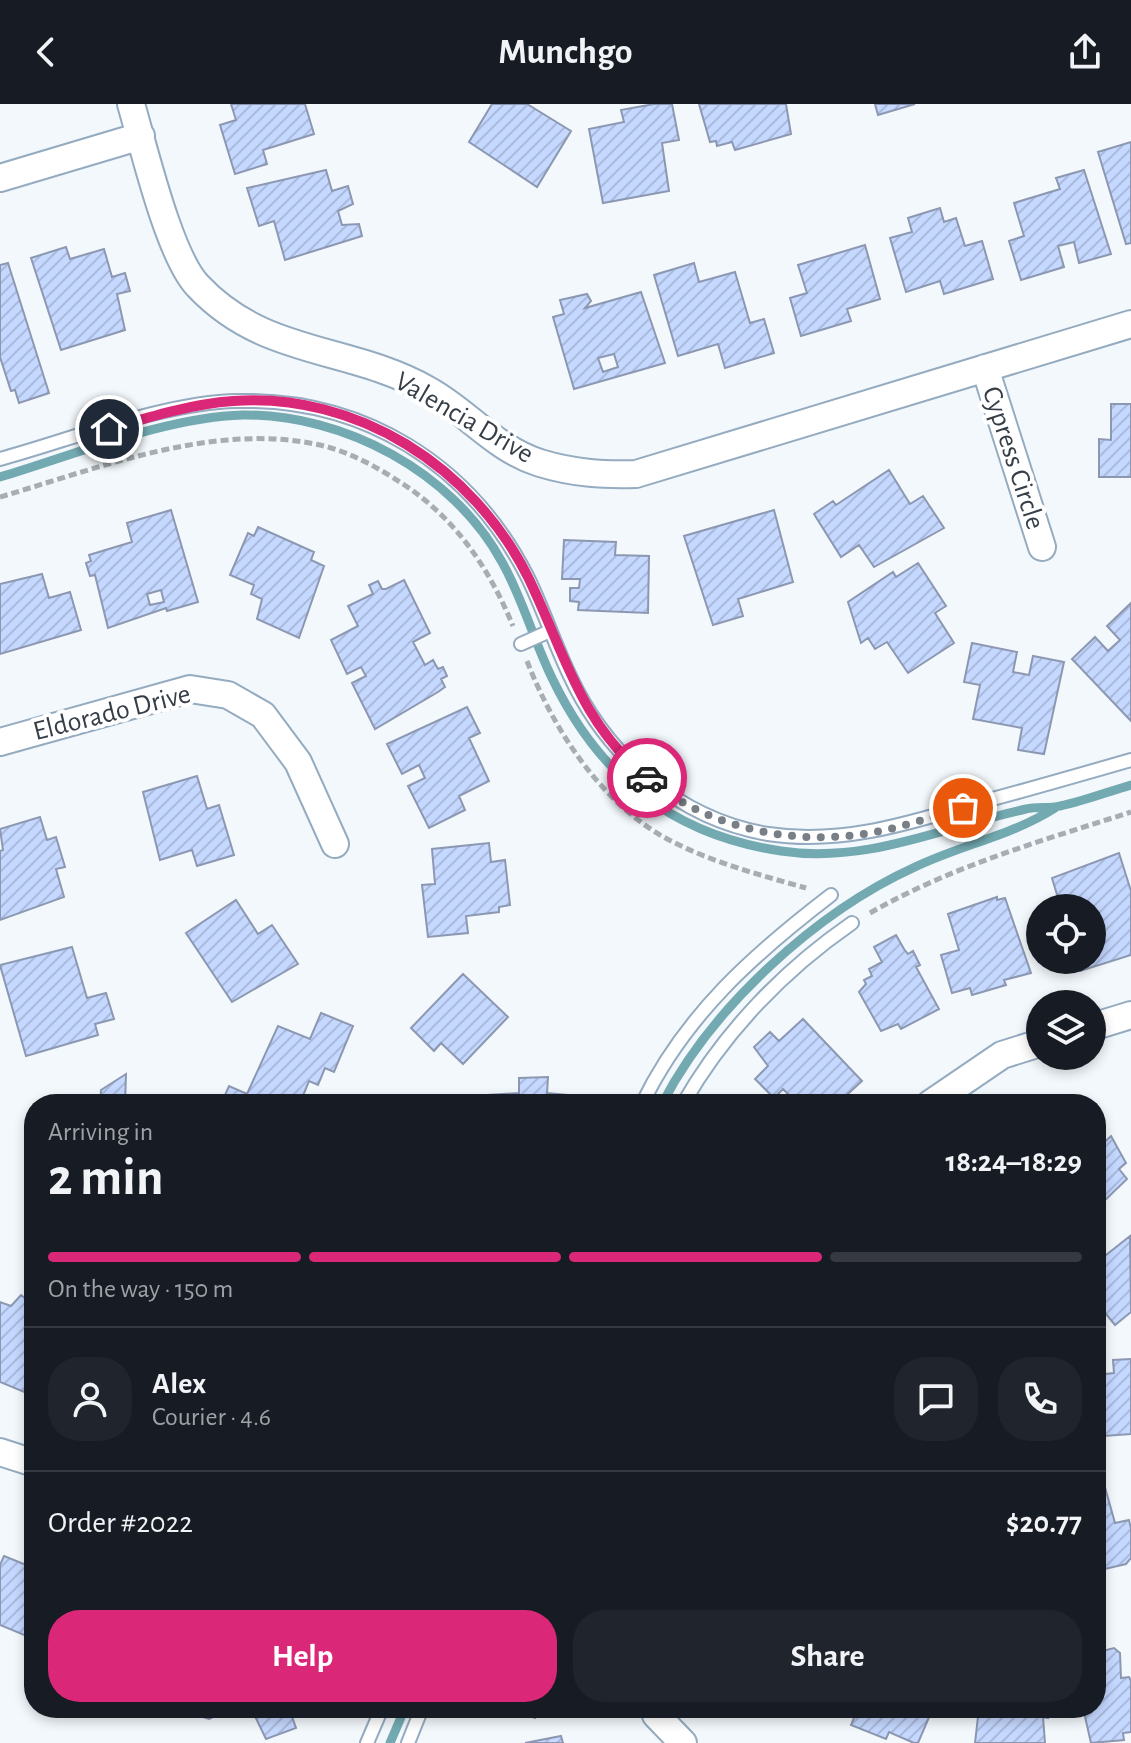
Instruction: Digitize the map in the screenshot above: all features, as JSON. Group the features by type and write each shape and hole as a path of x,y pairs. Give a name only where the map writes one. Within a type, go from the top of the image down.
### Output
{"street":[{"name":"Valencia Drive","path":"131,104 176,248 195,284 230,316 268,337 359,361 429,390 491,439 537,462 587,475 636,474 1131,324"},
{"path":"0,178 141,136"},
{"name":"Cypress Circle","path":"985,368 1042,547"},
{"name":"Eldorado Drive","path":"0,742 190,689 228,695 263,715 298,762 335,844"},
{"path":"1106,1023 1131,1015"},
{"path":"945,1094 1002,1055 1026,1047"},
{"path":"0,1452 24,1460"},
{"path":"662,1718 683,1743"}],"lane":[{"path":"0,459 163,413 232,401 321,407 381,430 420,451 456,481 504,537 528,577 593,720 619,754 666,793 713,817 766,833 816,838 879,832 1131,760"},
{"path":"521,644 550,631"},
{"path":"648,1094 678,1040 712,996 768,943 831,895"},
{"path":"689,1094 745,1017 792,969 852,923"},
{"path":"367,1743 378,1718"},
{"path":"408,1743 418,1718"}],"path":[{"path":"0,497 182,447 274,439 318,444 375,465 430,501 452,522 499,590 521,644"},
{"path":"852,923 926,882 1131,812"}],"building":[{"path":"231,104 305,104 314,134 263,150 267,164 235,174 220,125 236,120"},
{"path":"492,104 527,104 571,131 537,187 469,142"},
{"path":"672,104 679,140 662,143 669,191 603,203 589,129 624,122 621,110"},
{"path":"699,104 786,104 791,134 735,150 732,142 717,146 716,141 710,142"},
{"path":"875,104 915,104 878,115"},
{"path":"1131,142 1131,243 1126,244 1098,152"},
{"path":"326,170 332,191 348,186 353,204 338,211 342,225 359,224 362,236 285,260 274,221 259,226 247,188"},
{"path":"1084,170 1111,254 1079,263 1074,242 1058,246 1064,267 1021,280 1009,241 1024,236 1014,203 1060,189 1056,178"},
{"path":"940,208 944,222 956,218 965,246 982,241 993,279 944,294 940,281 906,292 890,238 912,232 908,218"},
{"path":"865,245 880,299 847,309 851,321 801,336 790,298 807,293 798,265"},
{"path":"66,247 70,259 104,249 112,277 125,273 130,291 117,294 125,330 61,350 31,258"},
{"path":"8,263 49,393 19,403 15,390 11,391 0,357 0,265"},
{"path":"694,263 699,282 735,272 750,323 764,319 774,353 725,368 718,344 678,356 654,275"},
{"path":"641,292 665,363 574,389 553,317 564,314 560,300 587,294 591,301 585,308","holes":["614,354 618,367 603,372 598,358"]},
{"path":"1111,404 1131,404 1131,477 1099,477 1099,439 1111,440"},
{"path":"889,470 910,504 923,496 944,528 874,567 859,545 841,557 814,514 833,501 836,505"},
{"path":"171,510 198,602 167,611 166,608 108,628 95,575 90,576 86,563 91,561 89,555 132,542 127,523","holes":["161,590 164,602 150,605 147,594"]},
{"path":"774,510 793,582 738,599 743,616 713,625 684,536"},
{"path":"258,527 314,552 311,560 324,566 299,638 257,619 262,599 251,594 254,585 230,575 248,533 254,536"},
{"path":"564,540 616,542 615,555 649,556 648,613 578,610 579,602 570,601 570,588 579,588 580,579 562,579"},
{"path":"918,563 946,606 935,613 954,643 908,673 887,642 875,649 868,638 861,643 848,602 893,572 896,577"},
{"path":"42,574 49,598 70,592 81,630 0,654 0,584"},
{"path":"404,580 430,633 413,642 425,665 433,660 438,669 443,667 447,676 441,679 445,687 375,729 352,683 366,676 361,667 347,674 331,640 358,626 348,606 373,594 369,585 378,581 382,589 386,589"},
{"path":"1131,603 1131,721 1072,659 1095,637 1108,651 1120,640 1107,626"},
{"path":"972,643 1017,652 1013,672 1029,675 1033,656 1064,662 1044,754 1018,750 1022,728 973,719 980,685 964,682"},
{"path":"467,707 480,733 469,738 489,781 459,796 465,810 429,828 408,786 425,778 419,765 402,774 387,744"},
{"path":"197,776 207,809 219,805 234,855 197,866 192,850 160,860 143,792"},
{"path":"40,817 47,840 56,837 65,867 56,869 64,897 0,920 0,851 3,850 0,829"},
{"path":"489,843 491,862 505,860 510,905 499,907 499,912 466,916 468,933 428,937 422,885 435,884 432,849"},
{"path":"1119,853 1131,891 1131,955 1106,963 1106,894 1057,894 1052,878"},
{"path":"997,897 997,900 1005,898 1026,959 1027,974 1004,980 1006,985 972,995 970,988 952,993 941,955 959,950 948,914"},
{"path":"236,900 258,934 272,925 298,964 232,1002 186,933"},
{"path":"896,935 908,954 913,951 920,965 916,967 939,1009 901,1029 898,1024 881,1031 859,992 866,984 864,980 872,976 869,969 882,962 874,947"},
{"path":"72,947 87,998 106,993 114,1019 95,1024 98,1035 26,1056 0,965"},
{"path":"463,974 508,1017 463,1064 441,1043 434,1051 411,1028"},
{"path":"321,1013 353,1026 334,1072 325,1068 318,1085 309,1081 304,1094 247,1094 278,1026 310,1039"},
{"path":"803,1019 862,1081 848,1094 788,1094 783,1089 778,1094 770,1094 755,1079 768,1066 754,1047 770,1032 779,1041"},
{"path":"126,1074 125,1094 101,1094 101,1090"},
{"path":"548,1077 547,1093 557,1094 503,1094 519,1093 519,1078"},
{"path":"229,1086 247,1094 225,1094"},
{"path":"1111,1136 1126,1163 1119,1169 1127,1179 1106,1199 1106,1141"},
{"path":"1130,1236 1131,1312 1115,1325 1106,1314 1106,1255"},
{"path":"21,1295 24,1297 24,1392 0,1382 0,1302 11,1306"},
{"path":"1131,1359 1131,1434 1106,1436 1106,1374 1114,1373 1113,1360"},
{"path":"1106,1491 1115,1523 1129,1520 1131,1558 1126,1564 1106,1569"},
{"path":"4,1556 24,1564 24,1635 0,1625 0,1565"},
{"path":"1114,1648 1120,1653 1121,1678 1129,1677 1131,1681 1131,1732 1123,1733 1124,1740 1091,1743 1085,1718 1106,1718 1106,1650"},
{"path":"256,1718 292,1718 296,1728 266,1739"},
{"path":"854,1718 929,1718 918,1743 889,1732 886,1739 851,1725"},
{"path":"978,1718 1043,1718 1045,1743 975,1743"},
{"path":"561,1736 563,1743 525,1743"}],"waterway":[{"path":"0,477 183,422 243,415 281,417 319,425 356,437 392,454 455,501 481,530 509,576 546,666 572,715 617,773 644,796 674,815 706,831 742,843 813,854 875,848 1026,809 1069,804 1131,785"},
{"path":"668,1094 709,1032 738,998 770,966 841,909 915,867 1022,826 1055,808"},
{"path":"390,1743 401,1718"}],"way so far":[{"path":"647,778 666,793 713,817 766,833 816,838 879,832 963,808"}],"route":[{"path":"109,429 163,413 232,401 278,401 321,407 381,430 420,451 456,481 485,511 504,537 528,577 571,679 593,720 619,754 647,778"}]}
